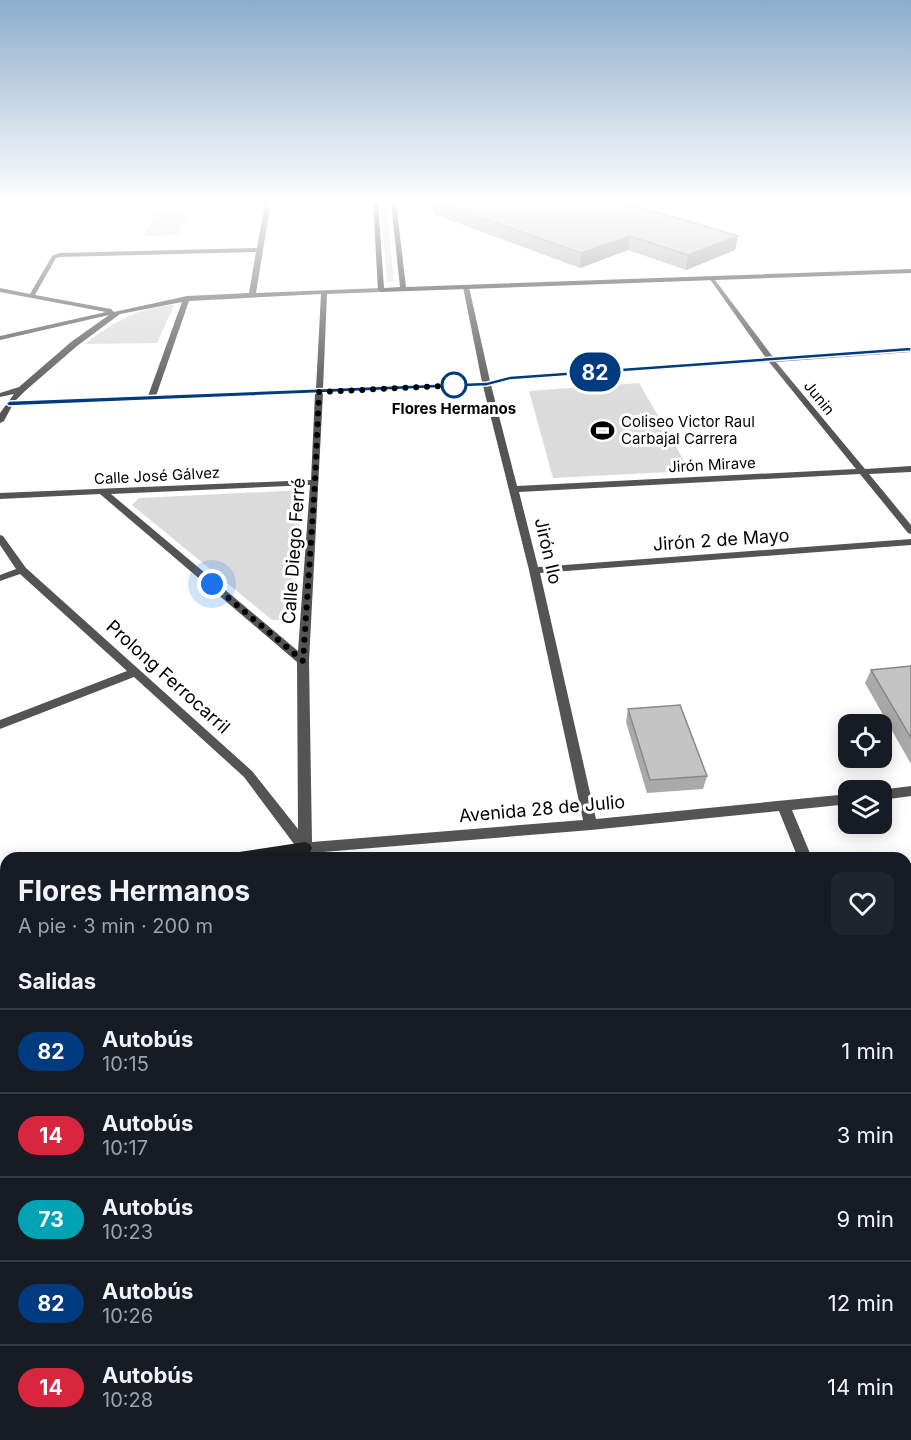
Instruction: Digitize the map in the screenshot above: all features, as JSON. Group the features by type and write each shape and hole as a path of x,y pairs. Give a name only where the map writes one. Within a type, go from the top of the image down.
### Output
{"street":[{"path":"31,297 47,269"},
{"path":"252,295 257,269"},
{"path":"380,269 381,290"},
{"path":"401,269 403,289"},
{"path":"0,338 188,298 911,271"},
{"name":"Junin","path":"712,278 770,359 911,531"},
{"name":"Jirón Ilo","path":"466,287 487,384 534,570 591,825"},
{"path":"2,291 118,312"},
{"name":"Calle Diego Ferré","path":"305,848 303,661 315,482 324,292"},
{"path":"151,399 188,298"},
{"path":"0,421 9,404 22,389 74,344 118,312"},
{"path":"9,404 487,384 510,378 911,350"},
{"path":"0,395 22,389"},
{"name":"Jirón Mirave","path":"515,489 911,469"},
{"name":"Calle José Gálvez","path":"0,496 315,482"},
{"path":"103,492 303,661"},
{"name":"Prolong Ferrocarril","path":"0,538 22,570 248,774 305,848"},
{"name":"Jirón 2 de Mayo","path":"534,570 911,543"},
{"path":"0,578 22,570"},
{"path":"0,725 137,672"},
{"path":"892,794 911,791"},
{"name":"Avenida 28 de Julio","path":"278,852 591,825 838,800"},
{"path":"784,807 803,852"},
{"path":"305,848 311,852"}],"shaded area":[{"path":"386,269 393,269 394,281 387,282"},
{"path":"174,305 157,343 84,344 126,317 148,309"},
{"name":"Coliseo Victor Raul Carbajal Carrera","path":"639,383 690,471 553,478 529,391"},
{"path":"304,490 288,620 272,620 132,505 139,498"}],"building":[{"path":"911,666 911,738 871,670"},
{"path":"680,705 707,776 650,780 628,709"}],"bus line":[{"name":"82","path":"9,404 487,384 510,378 911,350"}],"place":[{"name":"Flores Hermanos","path":"454,385"},
{"name":"Coliseo Victor Raul Carbajal Carrera","path":"603,431"}],"route":[{"path":"212,584 303,661 319,392 463,385 454,385"}]}
